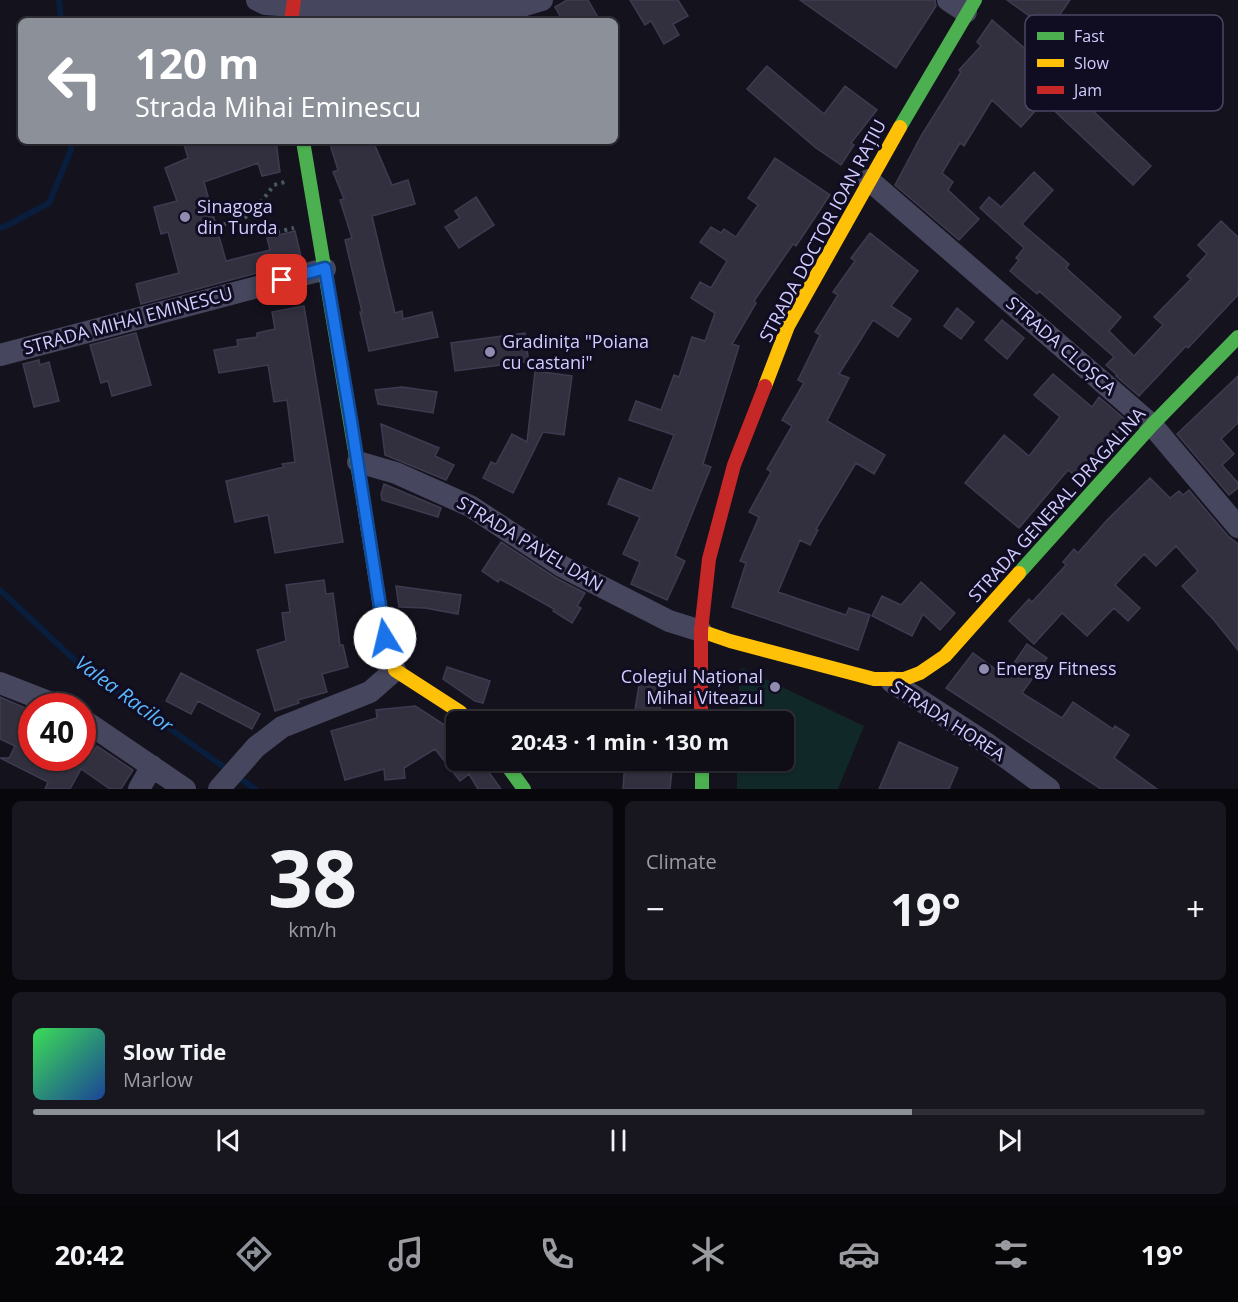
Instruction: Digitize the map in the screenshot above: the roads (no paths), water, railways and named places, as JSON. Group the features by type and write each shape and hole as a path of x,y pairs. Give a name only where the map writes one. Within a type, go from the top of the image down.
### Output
{"main road":[{"name":"STRADA DOCTOR IOAN RAȚIU","path":"701,711 701,631 709,559 734,465 788,326 963,4"},
{"path":"304,144 358,462 385,638 395,670 458,711"},
{"name":"STRADA GENERAL DRAGALINA","path":"892,682 910,678 945,656 1152,425 1238,337"},
{"name":"STRADA HOREA","path":"701,631 765,650 892,682"},
{"path":"511,771 524,789"},
{"path":"702,771 702,789"}],"street":[{"path":"257,0 265,4 293,9 522,6 542,0"},
{"name":"STRADA CLOȘCA","path":"869,180 1152,425 1238,527"},
{"name":"STRADA MIHAI EMINESCU","path":"0,355 325,268"},
{"name":"STRADA PAVEL DAN","path":"358,462 396,473 470,506 563,567 669,621 701,631"},
{"path":"222,785 256,747 282,727 370,692 395,670"},
{"name":"STRADA HOREA","path":"892,682 986,743 1049,789"},
{"path":"0,683 26,693"},
{"path":"96,728 184,789"},
{"path":"139,789 152,766"}],"waterway":[{"name":"Valea Racilor","path":"59,0 61,18"},
{"name":"Valea Racilor","path":"0,228 49,203 71,150 71,144"},
{"name":"Valea Racilor","path":"0,590 80,665 255,789"}],"place":[{"name":"Sinagoga din Turda","path":"185,217"},
{"name":"Gradinița \"Poiana cu castani\"","path":"490,352"},
{"name":"Energy Fitness","path":"984,669"},
{"name":"Colegiul Național Mihai Viteazul","path":"775,687"}]}
